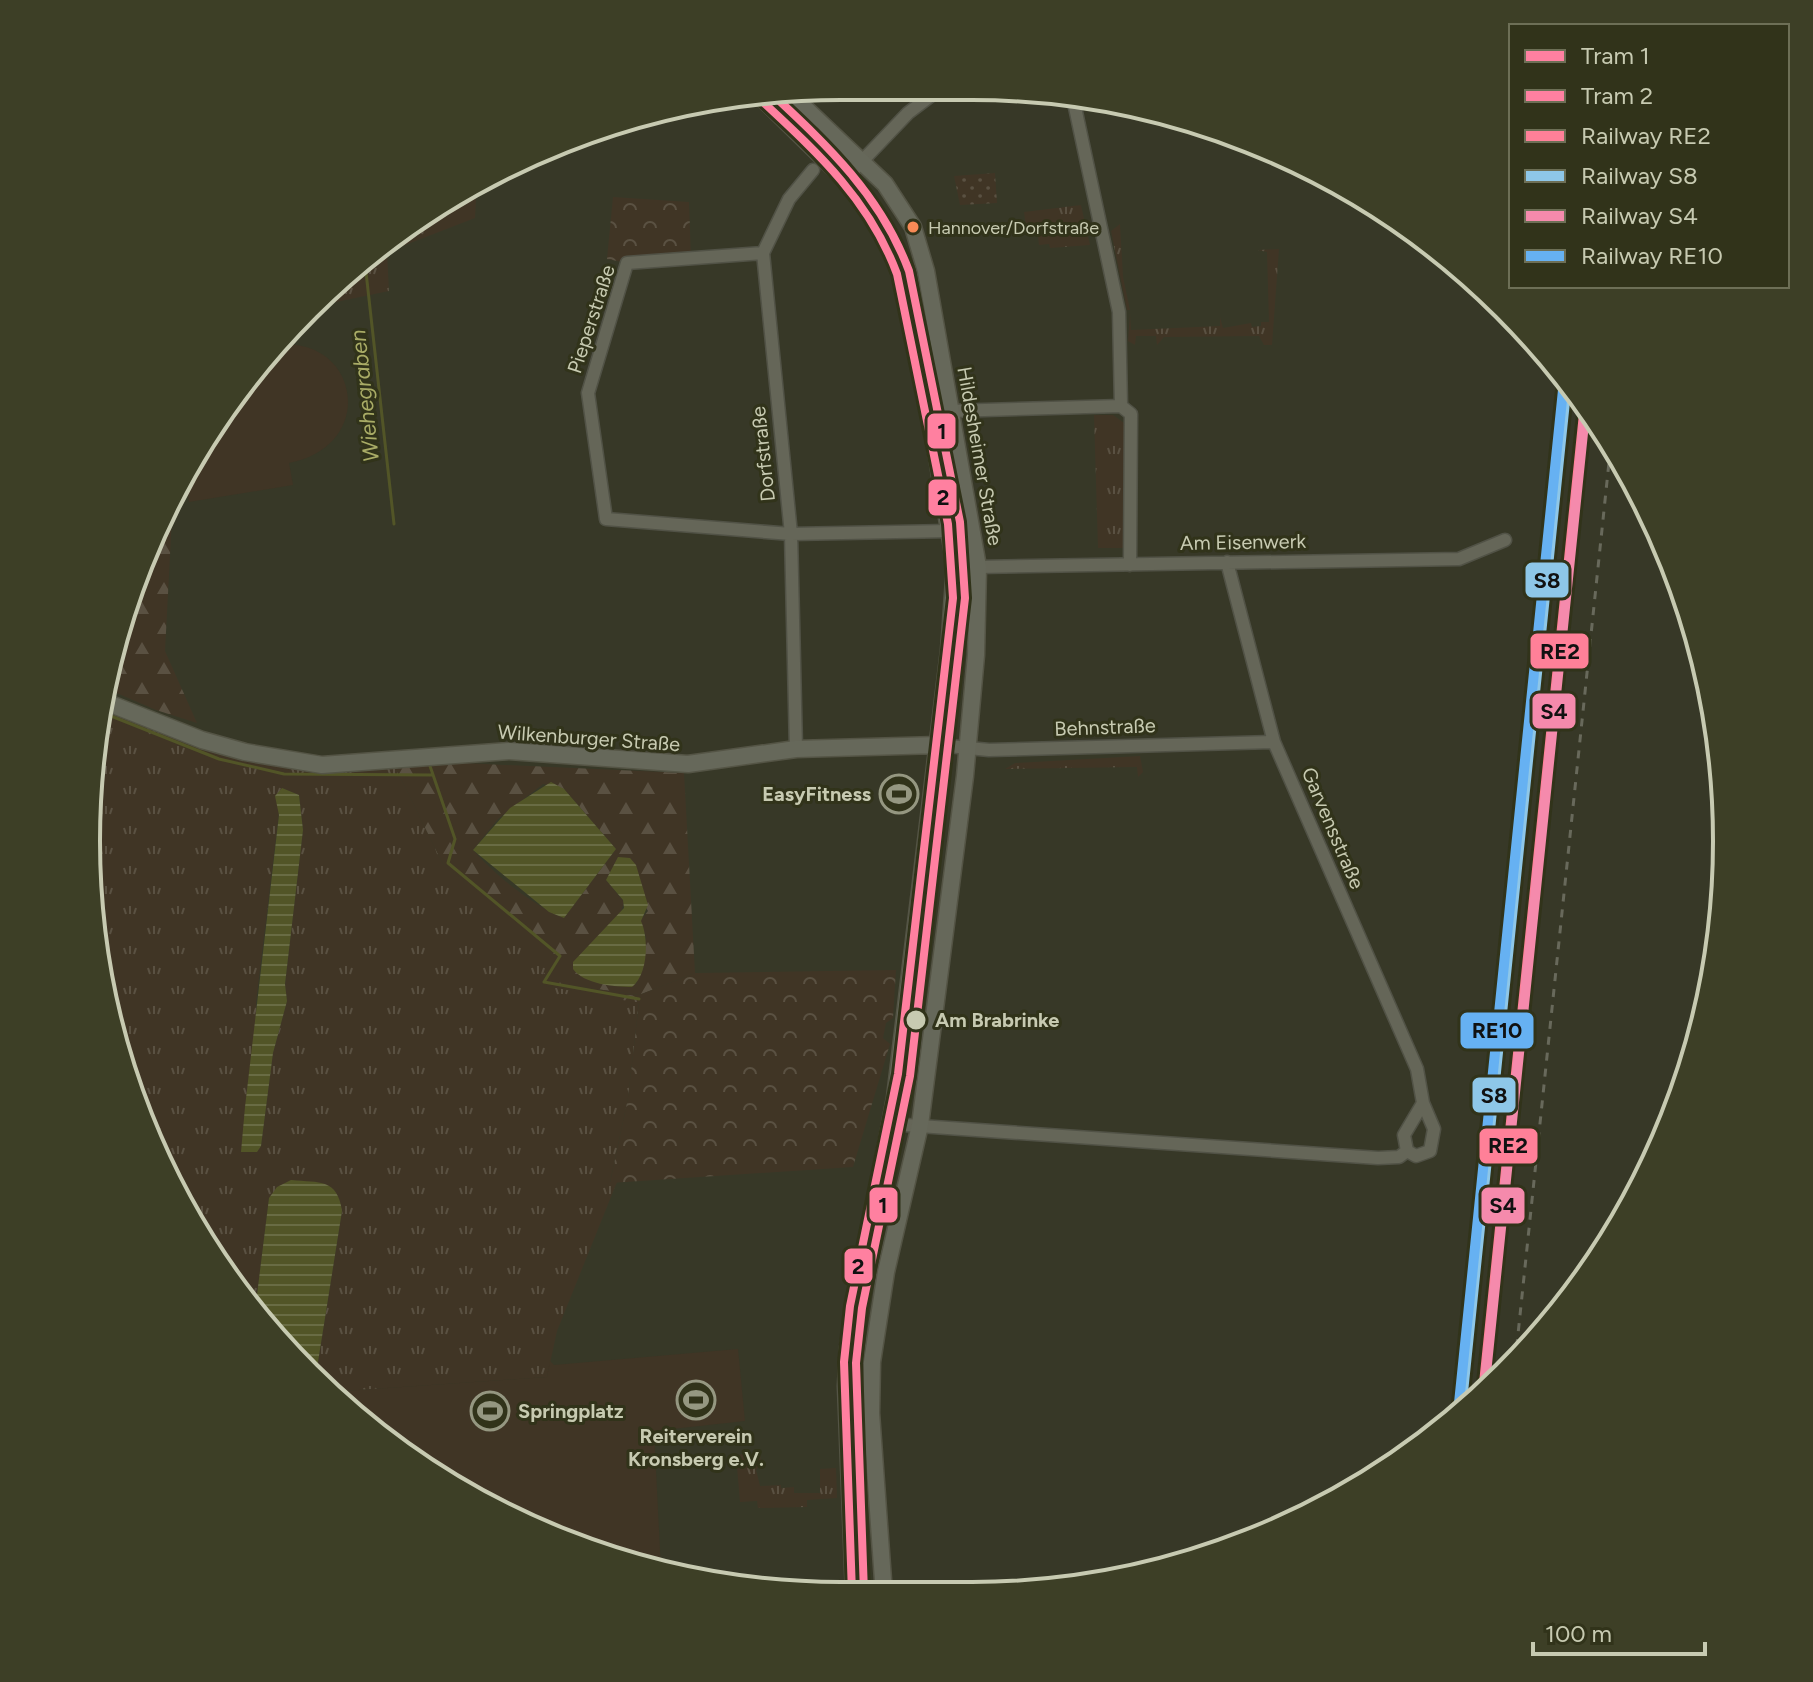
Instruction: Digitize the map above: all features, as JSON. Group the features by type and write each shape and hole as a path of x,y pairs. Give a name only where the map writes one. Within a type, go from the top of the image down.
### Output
{"main road":[{"name":"Hildesheimer Straße","path":"798,102 888,188 913,227 926,271 978,567 967,749 920,1125 884,1285 872,1362 871,1413 883,1582"},
{"name":"Hildesheimer Straße","path":"768,104 846,178 882,221 903,273 955,566 938,745 891,1124 848,1348 846,1386 854,1582"},
{"name":"Wilkenburger Straße","path":"113,705 202,740 245,752 322,765 509,751 712,763 796,749 938,745"}],"street":[{"path":"846,178 908,113 925,100"},
{"path":"1075,107 1119,312 1121,406"},
{"path":"763,253 789,199 813,170"},
{"name":"Pieperstraße","path":"763,253 627,263 588,393 606,519 791,534"},
{"name":"Dorfstraße","path":"763,253 791,534 796,749"},
{"path":"951,411 1121,406 1131,414 1130,565"},
{"path":"791,534 949,531"},
{"name":"Am Eisenwerk","path":"978,567 1459,559 1505,540"},
{"name":"Garvensstraße","path":"1227,562 1274,742 1417,1069 1423,1103 1433,1120 1433,1145 1426,1155 1416,1156 1407,1151"},
{"name":"Behnstraße","path":"938,745 967,749 1274,742"},
{"path":"891,1124 1378,1158 1399,1157 1407,1151 1404,1135 1423,1103"}],"green space":[{"path":"995,173 997,203 960,205 954,176"},
{"path":"476,196 475,218 397,248"},
{"path":"613,197 689,202 691,259 627,263 607,259"},
{"path":"1081,205 1090,245 1050,248 1049,244 1039,245 1037,228 1026,228 1024,212"},
{"path":"1120,224 1123,277 1130,310 1127,310 1111,231"},
{"path":"1279,249 1272,345 1264,345 1259,336 1164,337 1157,345 1156,336 1136,336 1135,345 1128,341 1130,313 1131,330 1220,326 1220,317 1223,328 1251,323 1252,327 1261,326 1261,322 1269,322 1267,252 1258,250"},
{"path":"387,255 389,291 332,303"},
{"path":"290,346 301,346 323,355 339,371 347,392 347,414 337,435 318,452 289,463 293,485 189,502 188,491 225,429"},
{"path":"1094,415 1113,415 1127,425 1126,548 1098,548"},
{"path":"172,522 165,651 197,723 115,692 139,603"},
{"path":"113,705 202,740 395,767 443,864 556,955 540,985 639,1002 628,1098 610,1182 617,1182 557,1331 547,1377 345,1391 317,1365 342,1211 269,1198 257,1297 199,1212 176,1169 156,1125 125,1033 106,938 100,841 106,744","holes":["282,788 299,795 303,830 285,985 287,1001 273,1053 261,1146 256,1002"]},
{"path":"1140,756 1143,772 1138,777 1137,767 1005,769 1015,763"},
{"path":"463,763 684,773 695,973 639,995 539,981 555,955 443,864 395,767","holes":["543,784 564,789 616,849 564,918 515,889 473,850 498,819","618,858 648,911 640,921 646,937 636,985 621,912 624,902 606,880"]},
{"path":"896,970 893,1018 886,1023 883,1038 890,1044 853,1167 610,1183 628,1098 639,1003 540,985 539,981 639,995 695,973"},
{"path":"738,1349 745,1421 654,1431 660,1560 603,1543 513,1506 429,1457 345,1391 547,1377 550,1361 554,1365"},
{"path":"760,1453 761,1463 756,1470 760,1486 781,1485 781,1488 794,1487 794,1493 820,1493 820,1469 836,1468 837,1498 807,1500 807,1507 758,1508 757,1501 740,1502 736,1455"}],"shaded area":[{"path":"551,782 564,789 616,849 564,918 549,912 473,850 510,808"},
{"path":"282,788 299,795 303,830 285,984 287,1001 273,1053 261,1146 257,1152 241,1152 279,815 275,796"},
{"path":"618,857 630,858 636,865 648,905 641,921 646,946 644,965 632,987 592,981 573,969 573,962 624,908 623,900 606,880"},
{"path":"291,1180 319,1182 331,1187 340,1200 342,1211 317,1365 257,1297 269,1198 277,1187"}],"waterway":[{"name":"Wiehegraben","path":"366,273 394,524"},
{"path":"111,716 219,759 284,774 432,775"},
{"path":"430,766 455,839 448,863 560,956 544,982 639,999"}],"railway":[{"path":"1517,1343 1609,463"}],"tram line":[{"name":"1","path":"781,103 833,153 868,196 884,219 909,271 960,522 965,598 910,1076 862,1308 856,1363 864,1582"},
{"name":"2","path":"765,104 823,160 858,201 886,248 897,274 948,524 953,598 898,1074 850,1306 844,1362 852,1582"}],"rail line":[{"name":"RE10","path":"1459,1399 1563,394"},
{"name":"S8","path":"1463,1396 1565,398"},
{"name":"RE2","path":"1485,1376 1583,422"},
{"name":"S4","path":"1486,1375 1584,423"}],"place":[{"name":"Hannover/Dorfstraße","path":"913,227"},
{"name":"EasyFitness","path":"899,794"},
{"name":"Am Brabrinke","path":"916,1020"},
{"name":"Reiterverein Kronsberg e.V.","path":"696,1400"},
{"name":"Springplatz","path":"490,1411"}]}
